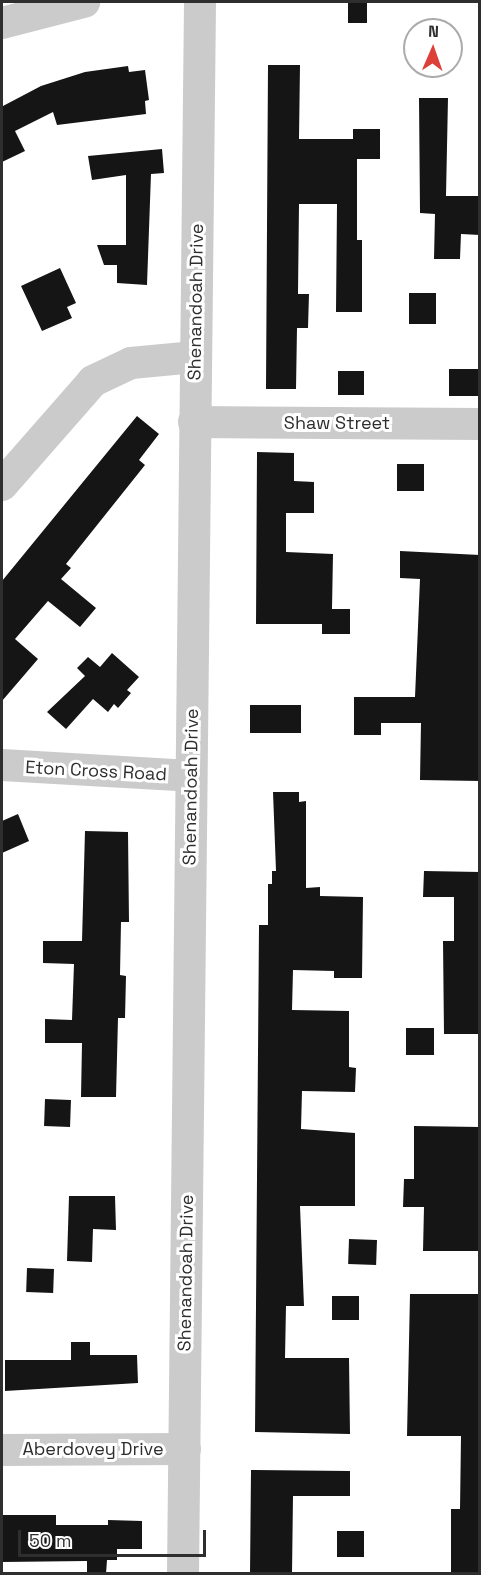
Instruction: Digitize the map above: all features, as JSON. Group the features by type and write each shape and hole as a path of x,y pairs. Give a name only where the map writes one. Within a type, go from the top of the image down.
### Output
{"street":[{"path":"2,23 84,2"},
{"name":"Shenandoah Drive","path":"183,1574 200,2"},
{"path":"2,485 93,381 131,363 195,357"},
{"name":"Shaw Street","path":"194,423 480,424"},
{"name":"Eton Cross Road","path":"2,765 191,776"},
{"name":"Aberdovey Drive","path":"2,1450 184,1449"}],"building":[{"path":"348,2 367,2 367,23 348,23"},
{"path":"268,65 300,65 299,139 353,139 353,129 380,129 380,159 357,159 357,240 362,240 362,312 336,312 337,204 299,204 298,294 309,294 308,328 297,328 296,389 266,389"},
{"path":"128,66 129,72 145,70 149,100 145,101 146,114 57,125 53,112 15,131 25,151 2,162 2,102 3,106 41,86 85,72"},
{"path":"419,98 448,98 446,196 480,196 480,235 461,234 460,259 434,259 435,214 420,213"},
{"path":"162,149 164,173 151,174 147,285 117,283 117,265 104,265 97,245 126,245 126,175 92,180 88,156"},
{"path":"60,268 76,303 67,307 72,318 42,331 21,286"},
{"path":"409,293 436,293 436,324 409,324"},
{"path":"449,369 480,369 480,396 449,396"},
{"path":"338,371 364,371 364,395 338,395"},
{"path":"137,416 159,434 139,460 145,465 66,564 71,568 61,579 96,608 80,627 48,601 15,639 38,659 2,701 2,581"},
{"path":"257,452 294,453 294,481 314,482 314,513 286,513 286,552 333,554 332,609 350,609 350,634 322,634 322,624 256,624"},
{"path":"397,464 424,464 424,491 397,491"},
{"path":"400,551 480,555 480,781 420,780 421,723 381,723 381,735 354,735 354,697 415,697 420,579 400,578"},
{"path":"112,653 139,677 127,690 131,693 118,708 114,704 108,712 93,699 66,729 47,712 85,676 77,668 88,657 100,667"},
{"path":"250,705 301,705 301,733 250,733"},
{"path":"273,792 299,792 299,802 306,801 306,888 320,887 320,896 363,897 362,978 334,978 334,971 293,970 292,1010 349,1011 349,1067 356,1068 355,1092 302,1091 301,1129 355,1133 355,1206 300,1206 304,1306 286,1306 285,1358 349,1358 350,1434 255,1432 259,925 268,925 268,884 272,884 272,871 276,871"},
{"path":"18,814 29,841 2,853 2,821"},
{"path":"85,831 128,832 129,922 121,922 120,975 126,976 125,1018 118,1018 116,1097 81,1097 82,1043 45,1043 45,1019 72,1020 74,964 43,963 43,941 82,941"},
{"path":"424,871 480,872 480,1034 444,1034 443,941 454,941 454,897 423,897"},
{"path":"406,1028 434,1028 434,1055 406,1055"},
{"path":"45,1099 71,1100 70,1127 44,1126"},
{"path":"414,1126 480,1127 480,1251 423,1251 424,1207 403,1207 404,1179 414,1179"},
{"path":"69,1196 115,1196 116,1230 93,1229 92,1262 67,1261"},
{"path":"349,1239 377,1240 376,1265 348,1264"},
{"path":"27,1268 54,1269 53,1293 26,1292"},
{"path":"410,1294 480,1294 480,1574 451,1574 451,1509 460,1509 461,1436 407,1436"},
{"path":"332,1296 359,1296 359,1320 332,1320"},
{"path":"71,1342 90,1342 90,1355 137,1355 138,1383 5,1391 5,1360 71,1360"},
{"path":"251,1470 350,1471 350,1496 293,1496 292,1574 250,1574"},
{"path":"2,1515 56,1515 56,1525 108,1525 108,1520 142,1521 142,1549 117,1549 117,1560 107,1560 106,1574 87,1574 87,1561 2,1562"},
{"path":"337,1531 364,1531 364,1557 337,1557"}]}
